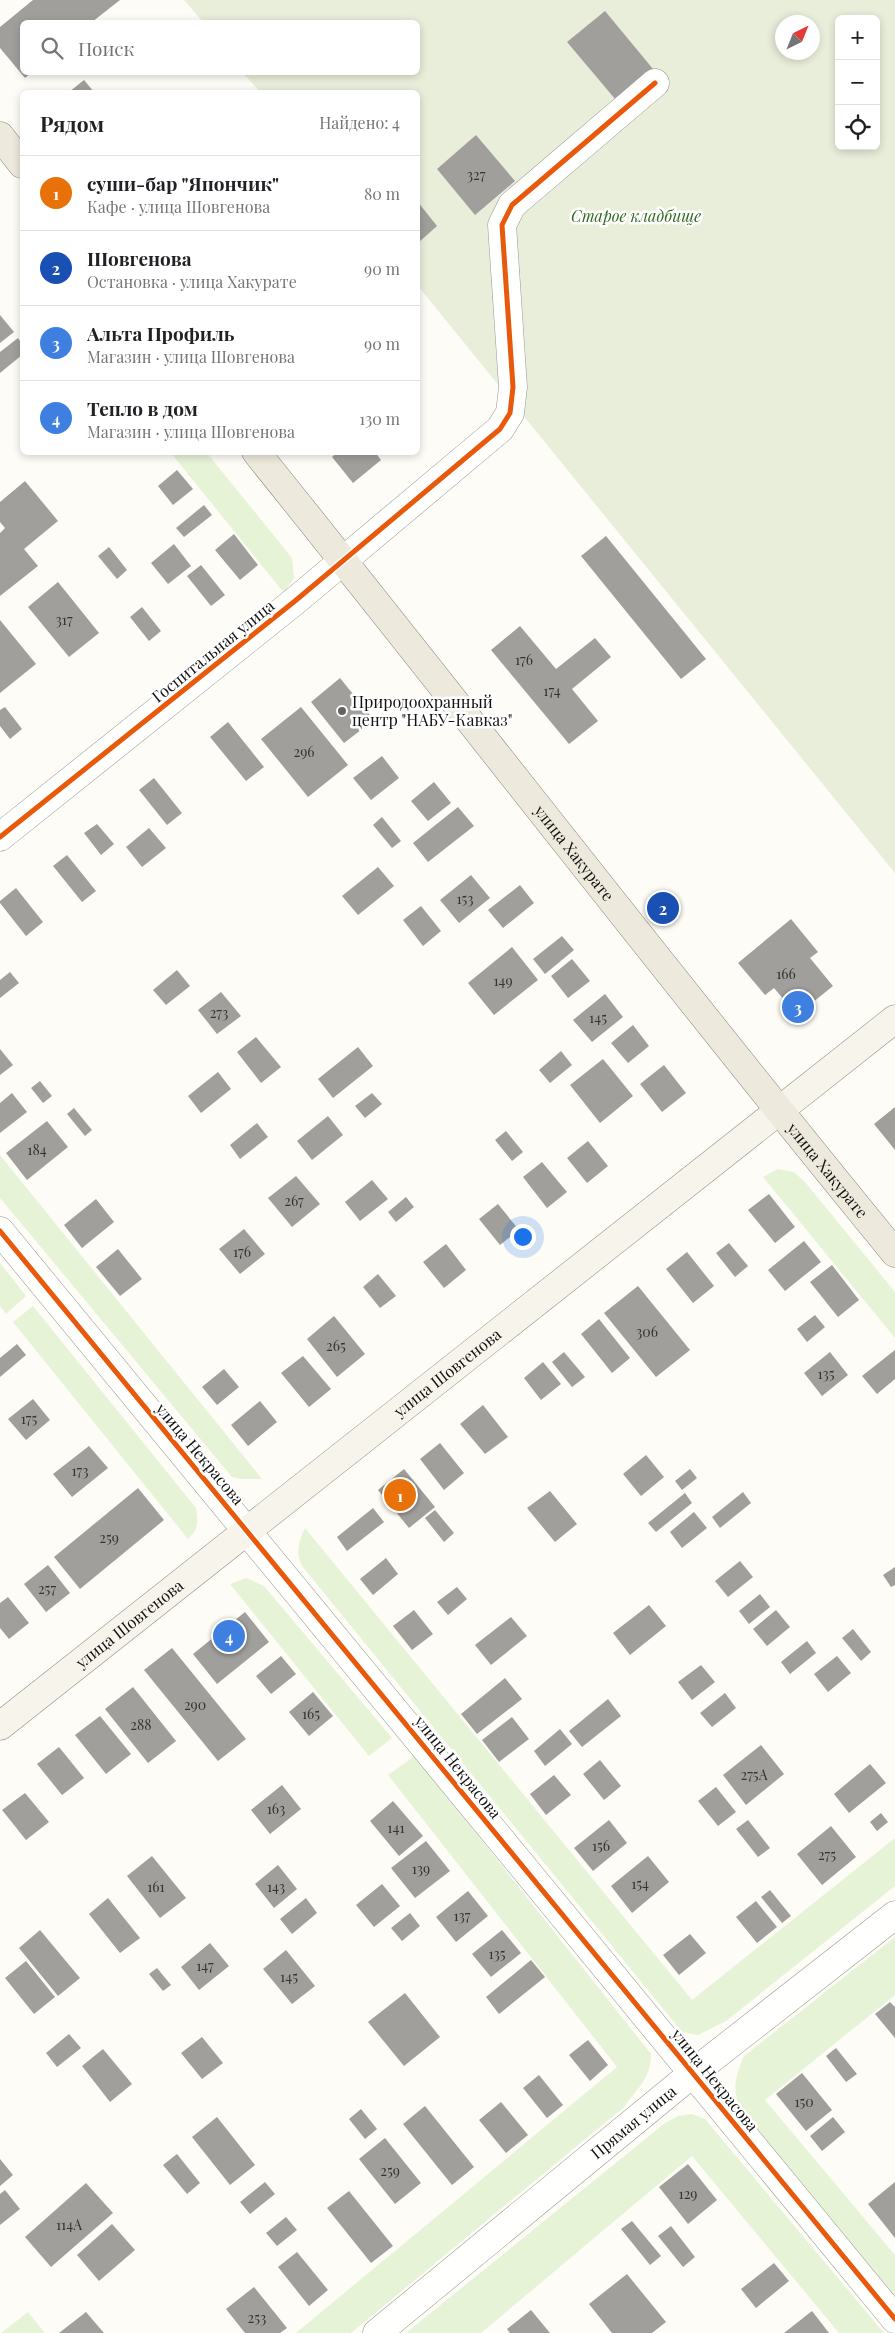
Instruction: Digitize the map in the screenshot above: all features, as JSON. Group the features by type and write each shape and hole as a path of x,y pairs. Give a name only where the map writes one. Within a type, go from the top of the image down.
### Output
{"main road":[{"path":"0,136 20,161"},
{"name":"улица Хакурате","path":"258,455 384,610 778,1111 895,1253"},
{"name":"улица Шовгенова","path":"0,1726 895,1019"}],"street":[{"name":"Госпитальная улица","path":"0,837 343,561 500,429 510,413 513,387 502,225 512,205 655,83"},
{"name":"улица Некрасова","path":"0,1231 895,2319"},
{"name":"Прямая улица","path":"378,2333 693,2073 895,1915"}],"green space":[{"name":"Старое кладбище","path":"184,0 895,0 895,873 420,288 420,90 258,90 245,75 420,75 420,20 201,20"},
{"path":"173,455 209,455 292,558 294,578 284,593"},
{"path":"0,1155 262,1479 232,1477 0,1198"},
{"path":"778,1169 794,1172 805,1182 895,1292 895,1338 763,1177"},
{"path":"0,1263 26,1296 6,1314 0,1306"},
{"path":"33,1306 196,1508 197,1525 188,1539 13,1322"},
{"path":"305,1528 692,2000 895,1838 895,1886 726,2021 698,2035 682,2032 302,1566 299,1547"},
{"path":"246,1578 264,1586 392,1738 369,1756 230,1584"},
{"path":"415,1756 651,2054 649,2070 624,2107 351,2333 296,2333 617,2067 388,1775"},
{"path":"895,1937 895,1995 765,2100 895,2255 895,2303 744,2119 737,2102 735,2088 744,2056"},
{"path":"692,2114 705,2119 884,2333 839,2333 692,2156 481,2333 406,2333 665,2123 678,2116"},
{"path":"28,2312 45,2333 1,2333"}],"building":[{"path":"33,0 120,0 95,20 20,20 20,72 0,48 0,27"},
{"path":"605,11 658,75 621,106 567,42"},
{"path":"84,80 92,90 72,90"},
{"path":"476,135 515,181 475,215 437,169"},
{"path":"420,205 437,226 420,241"},
{"path":"0,315 14,332 0,343"},
{"path":"18,338 20,341 20,357 0,373 0,352"},
{"path":"334,455 377,455 381,460 353,483 332,457"},
{"path":"177,470 193,489 173,505 158,486"},
{"path":"25,481 58,521 24,549 38,566 0,596 0,533 5,528 0,522 0,502"},
{"path":"204,505 212,515 184,537 176,528"},
{"path":"234,534 258,565 240,580 215,550"},
{"path":"606,536 706,659 681,679 581,556"},
{"path":"174,544 191,566 168,584 151,563"},
{"path":"109,547 127,570 117,579 98,556"},
{"path":"201,565 225,595 211,606 187,576"},
{"path":"58,582 99,633 69,657 28,607"},
{"path":"142,607 161,631 149,641 130,617"},
{"path":"0,620 36,664 0,693"},
{"path":"520,626 556,669 595,638 611,657 572,689 598,721 569,744 491,650"},
{"name":"Природоохранный центр \"НАБУ-Кавказ\"","path":"340,678 374,720 344,743 311,702"},
{"path":"5,707 22,729 10,739 0,726 0,710"},
{"path":"301,707 348,765 308,797 261,739"},
{"path":"228,722 264,767 246,781 210,737"},
{"path":"382,756 399,778 371,800 353,778"},
{"path":"154,778 182,813 167,825 139,790"},
{"path":"434,782 451,803 428,821 411,801"},
{"path":"458,807 474,826 428,862 413,843"},
{"path":"382,817 401,841 392,848 373,825"},
{"path":"97,824 114,844 101,855 84,833"},
{"path":"149,828 166,848 142,867 126,847"},
{"path":"67,855 96,891 82,902 53,866"},
{"path":"378,867 394,886 358,915 342,896"},
{"path":"471,875 490,898 459,923 440,900"},
{"path":"520,885 534,903 503,928 488,910"},
{"path":"16,888 43,922 26,936 0,903"},
{"path":"421,906 441,931 423,946 403,920"},
{"path":"791,919 818,952 810,958 833,986 797,1015 774,988 765,995 738,963"},
{"path":"562,936 574,950 545,974 533,959"},
{"path":"512,947 538,980 494,1015 468,983"},
{"path":"572,959 590,981 568,998 551,976"},
{"path":"177,970 190,986 166,1005 153,990"},
{"path":"10,972 19,983 0,998 0,980"},
{"path":"221,992 241,1016 217,1034 198,1010"},
{"path":"605,994 623,1017 592,1042 573,1020"},
{"path":"633,1025 649,1046 628,1063 611,1043"},
{"path":"256,1037 281,1067 261,1083 237,1052"},
{"path":"358,1047 373,1066 333,1098 318,1079"},
{"path":"0,1049 13,1065 0,1075"},
{"path":"561,1051 572,1065 550,1083 539,1070"},
{"path":"603,1059 633,1096 600,1123 570,1085"},
{"path":"664,1065 686,1093 662,1112 640,1084"},
{"path":"218,1072 231,1089 201,1113 188,1096"},
{"path":"40,1081 52,1096 43,1103 31,1088"},
{"path":"12,1093 27,1112 0,1133 0,1103"},
{"path":"372,1093 382,1104 365,1118 355,1106"},
{"path":"895,1107 895,1150 874,1124"},
{"path":"74,1108 92,1130 85,1136 67,1114"},
{"path":"328,1116 343,1135 312,1160 297,1141"},
{"path":"47,1121 68,1147 27,1180 6,1153"},
{"path":"257,1123 268,1137 240,1159 230,1145"},
{"path":"506,1131 523,1152 512,1161 495,1140"},
{"path":"588,1141 608,1166 587,1183 567,1158"},
{"path":"542,1162 567,1192 547,1208 523,1177"},
{"path":"296,1176 320,1204 292,1227 268,1198"},
{"path":"372,1180 388,1199 360,1221 345,1202"},
{"path":"769,1194 795,1227 775,1243 748,1210"},
{"path":"406,1197 414,1207 396,1222 388,1212"},
{"path":"96,1199 114,1222 82,1248 64,1225"},
{"path":"498,1204 519,1230 500,1245 479,1219"},
{"path":"244,1229 265,1254 240,1274 219,1249"},
{"path":"804,1241 821,1262 785,1291 768,1270"},
{"path":"729,1243 748,1266 735,1277 716,1253"},
{"path":"446,1244 466,1270 444,1288 423,1262"},
{"path":"118,1249 142,1279 120,1296 96,1267"},
{"path":"687,1252 714,1286 693,1303 666,1269"},
{"path":"832,1265 859,1300 838,1317 810,1282"},
{"path":"378,1274 396,1296 380,1308 363,1287"},
{"path":"638,1286 690,1350 656,1377 604,1313"},
{"path":"815,1315 825,1327 807,1342 797,1329"},
{"path":"334,1316 365,1354 337,1377 307,1339"},
{"path":"599,1319 630,1358 612,1373 581,1334"},
{"path":"17,1344 26,1355 0,1377 0,1358"},
{"path":"895,1350 895,1379 877,1394 862,1376"},
{"path":"564,1352 585,1377 572,1387 552,1362"},
{"path":"830,1352 848,1375 822,1396 804,1373"},
{"path":"303,1356 331,1389 309,1407 281,1373"},
{"path":"543,1362 561,1384 541,1400 524,1378"},
{"path":"224,1369 239,1387 217,1405 202,1387"},
{"path":"33,1399 50,1420 26,1440 8,1419"},
{"path":"260,1401 277,1422 248,1446 231,1425"},
{"path":"483,1405 508,1437 485,1454 460,1424"},
{"path":"440,1443 464,1473 444,1490 420,1459"},
{"path":"89,1446 108,1468 72,1497 53,1474"},
{"path":"646,1455 664,1477 641,1496 623,1474"},
{"path":"404,1469 435,1507 409,1528 378,1490"},
{"path":"690,1469 697,1478 682,1490 675,1481"},
{"path":"138,1488 164,1520 80,1589 54,1557"},
{"path":"550,1491 577,1524 555,1542 527,1508"},
{"path":"743,1492 751,1503 720,1528 712,1517"},
{"path":"685,1493 692,1503 656,1532 648,1523"},
{"path":"373,1508 384,1522 347,1551 337,1537"},
{"path":"435,1510 454,1533 444,1542 425,1518"},
{"path":"694,1512 707,1528 682,1548 670,1532"},
{"path":"386,1558 398,1574 373,1595 360,1579"},
{"path":"740,1561 753,1577 728,1597 715,1581"},
{"path":"48,1565 70,1593 46,1612 24,1584"},
{"path":"895,1567 895,1585 891,1587 883,1575"},
{"path":"457,1587 467,1599 448,1615 437,1602"},
{"path":"760,1594 770,1607 749,1624 739,1611"},
{"path":"8,1597 29,1623 9,1639 0,1628 0,1603"},
{"path":"649,1605 666,1626 630,1655 613,1633"},
{"path":"414,1610 433,1634 412,1650 393,1626"},
{"path":"776,1610 790,1627 767,1646 753,1629"},
{"path":"245,1612 269,1642 217,1684 193,1654"},
{"path":"511,1617 527,1636 491,1665 475,1645"},
{"path":"853,1629 871,1652 861,1661 842,1638"},
{"path":"807,1641 816,1653 790,1674 781,1662"},
{"path":"172,1648 246,1739 218,1761 144,1670"},
{"path":"281,1656 296,1674 271,1694 256,1676"},
{"path":"837,1656 851,1673 828,1692 814,1674"},
{"path":"701,1665 715,1682 692,1700 678,1682"},
{"path":"505,1678 522,1699 477,1734 461,1714"},
{"path":"133,1687 176,1741 148,1763 105,1709"},
{"path":"313,1692 333,1716 309,1736 289,1712"},
{"path":"725,1693 736,1708 712,1727 700,1713"},
{"path":"608,1699 621,1716 582,1747 569,1731"},
{"path":"100,1716 131,1754 106,1774 75,1735"},
{"path":"512,1717 529,1739 499,1762 482,1740"},
{"path":"560,1729 572,1744 545,1766 534,1751"},
{"path":"761,1745 784,1774 746,1805 723,1775"},
{"path":"59,1747 84,1778 62,1795 37,1764"},
{"path":"600,1760 621,1786 604,1800 583,1774"},
{"path":"870,1764 886,1783 849,1813 834,1794"},
{"path":"554,1775 571,1795 546,1815 530,1794"},
{"path":"282,1785 301,1809 270,1834 251,1810"},
{"path":"716,1787 736,1812 718,1826 698,1801"},
{"path":"25,1793 49,1822 26,1840 2,1810"},
{"path":"393,1801 423,1836 399,1856 370,1821"},
{"path":"881,1813 888,1822 877,1831 870,1822"},
{"path":"609,1820 627,1843 593,1871 574,1848"},
{"path":"748,1820 770,1848 758,1857 736,1829"},
{"path":"831,1826 856,1857 822,1885 797,1854"},
{"path":"426,1841 450,1871 415,1898 391,1868"},
{"path":"152,1856 186,1898 160,1918 127,1876"},
{"path":"648,1856 669,1882 632,1913 611,1886"},
{"path":"278,1865 297,1889 274,1908 255,1884"},
{"path":"382,1884 400,1906 374,1927 356,1905"},
{"path":"770,1890 791,1916 782,1923 761,1897"},
{"path":"468,1891 488,1916 456,1942 436,1917"},
{"path":"108,1898 140,1938 120,1953 89,1914"},
{"path":"306,1898 317,1913 292,1934 280,1919"},
{"path":"756,1901 777,1927 757,1943 736,1917"},
{"path":"410,1913 420,1926 402,1941 391,1928"},
{"path":"40,1930 80,1978 58,1996 19,1948"},
{"path":"502,1930 521,1953 491,1977 472,1954"},
{"path":"690,1934 706,1953 679,1975 663,1955"},
{"path":"210,1943 229,1966 199,1990 181,1967"},
{"path":"286,1950 315,1986 292,2004 263,1969"},
{"path":"531,1960 545,1977 499,2014 486,1997"},
{"path":"26,1961 55,1997 34,2014 5,1978"},
{"path":"157,1968 171,1985 163,1991 149,1974"},
{"path":"405,1993 440,2037 404,2066 368,2022"},
{"path":"890,2002 895,2007 895,2038 875,2014"},
{"path":"69,2034 81,2048 57,2067 46,2053"},
{"path":"202,2037 223,2063 202,2079 181,2053"},
{"path":"588,2040 608,2065 590,2081 569,2055"},
{"path":"836,2048 857,2074 846,2082 826,2056"},
{"path":"103,2049 132,2084 110,2102 82,2066"},
{"path":"802,2073 832,2110 806,2131 776,2094"},
{"path":"539,2075 563,2105 547,2118 523,2088"},
{"path":"501,2102 528,2135 506,2153 479,2120"},
{"path":"425,2106 474,2167 452,2185 403,2124"},
{"path":"361,2109 377,2129 365,2139 349,2119"},
{"path":"217,2117 255,2165 230,2185 192,2137"},
{"path":"833,2117 845,2132 822,2151 810,2136"},
{"path":"385,2138 421,2183 395,2204 359,2159"},
{"path":"177,2154 200,2183 187,2194 163,2165"},
{"path":"0,2159 13,2175 0,2186"},
{"path":"688,2164 717,2200 688,2224 659,2187"},
{"path":"265,2182 275,2194 250,2214 240,2202"},
{"path":"895,2182 895,2238 868,2204"},
{"path":"86,2183 113,2213 51,2267 25,2237"},
{"path":"5,2190 20,2209 0,2225 0,2194"},
{"path":"349,2191 393,2246 371,2263 327,2208"},
{"path":"286,2217 297,2230 277,2246 266,2233"},
{"path":"632,2221 661,2256 650,2265 621,2229"},
{"path":"112,2224 135,2250 99,2281 77,2255"},
{"path":"671,2226 695,2257 683,2267 658,2236"},
{"path":"297,2252 328,2290 309,2306 278,2267"},
{"path":"774,2263 789,2281 756,2308 741,2289"},
{"path":"627,2274 666,2322 652,2333 612,2333 589,2304"},
{"path":"254,2287 287,2328 280,2333 245,2333 226,2309"},
{"path":"531,2310 550,2333 510,2333 507,2329"},
{"path":"812,2311 829,2333 784,2333"},
{"path":"86,2312 104,2333 59,2333"}],"cycle path":[{"path":"0,837 295,601 500,429 510,413 513,387 502,225 512,205 655,83"},
{"path":"0,1231 895,2319"}],"place":[{"name":"Природоохранный центр \"НАБУ-Кавказ\"","path":"342,711"},
{"name":"Шовгенова","path":"663,908"},
{"name":"Альта Профиль","path":"798,1007"},
{"name":"суши-бар \"Япончик\"","path":"400,1495"},
{"name":"Тепло в дом","path":"229,1636"}]}
